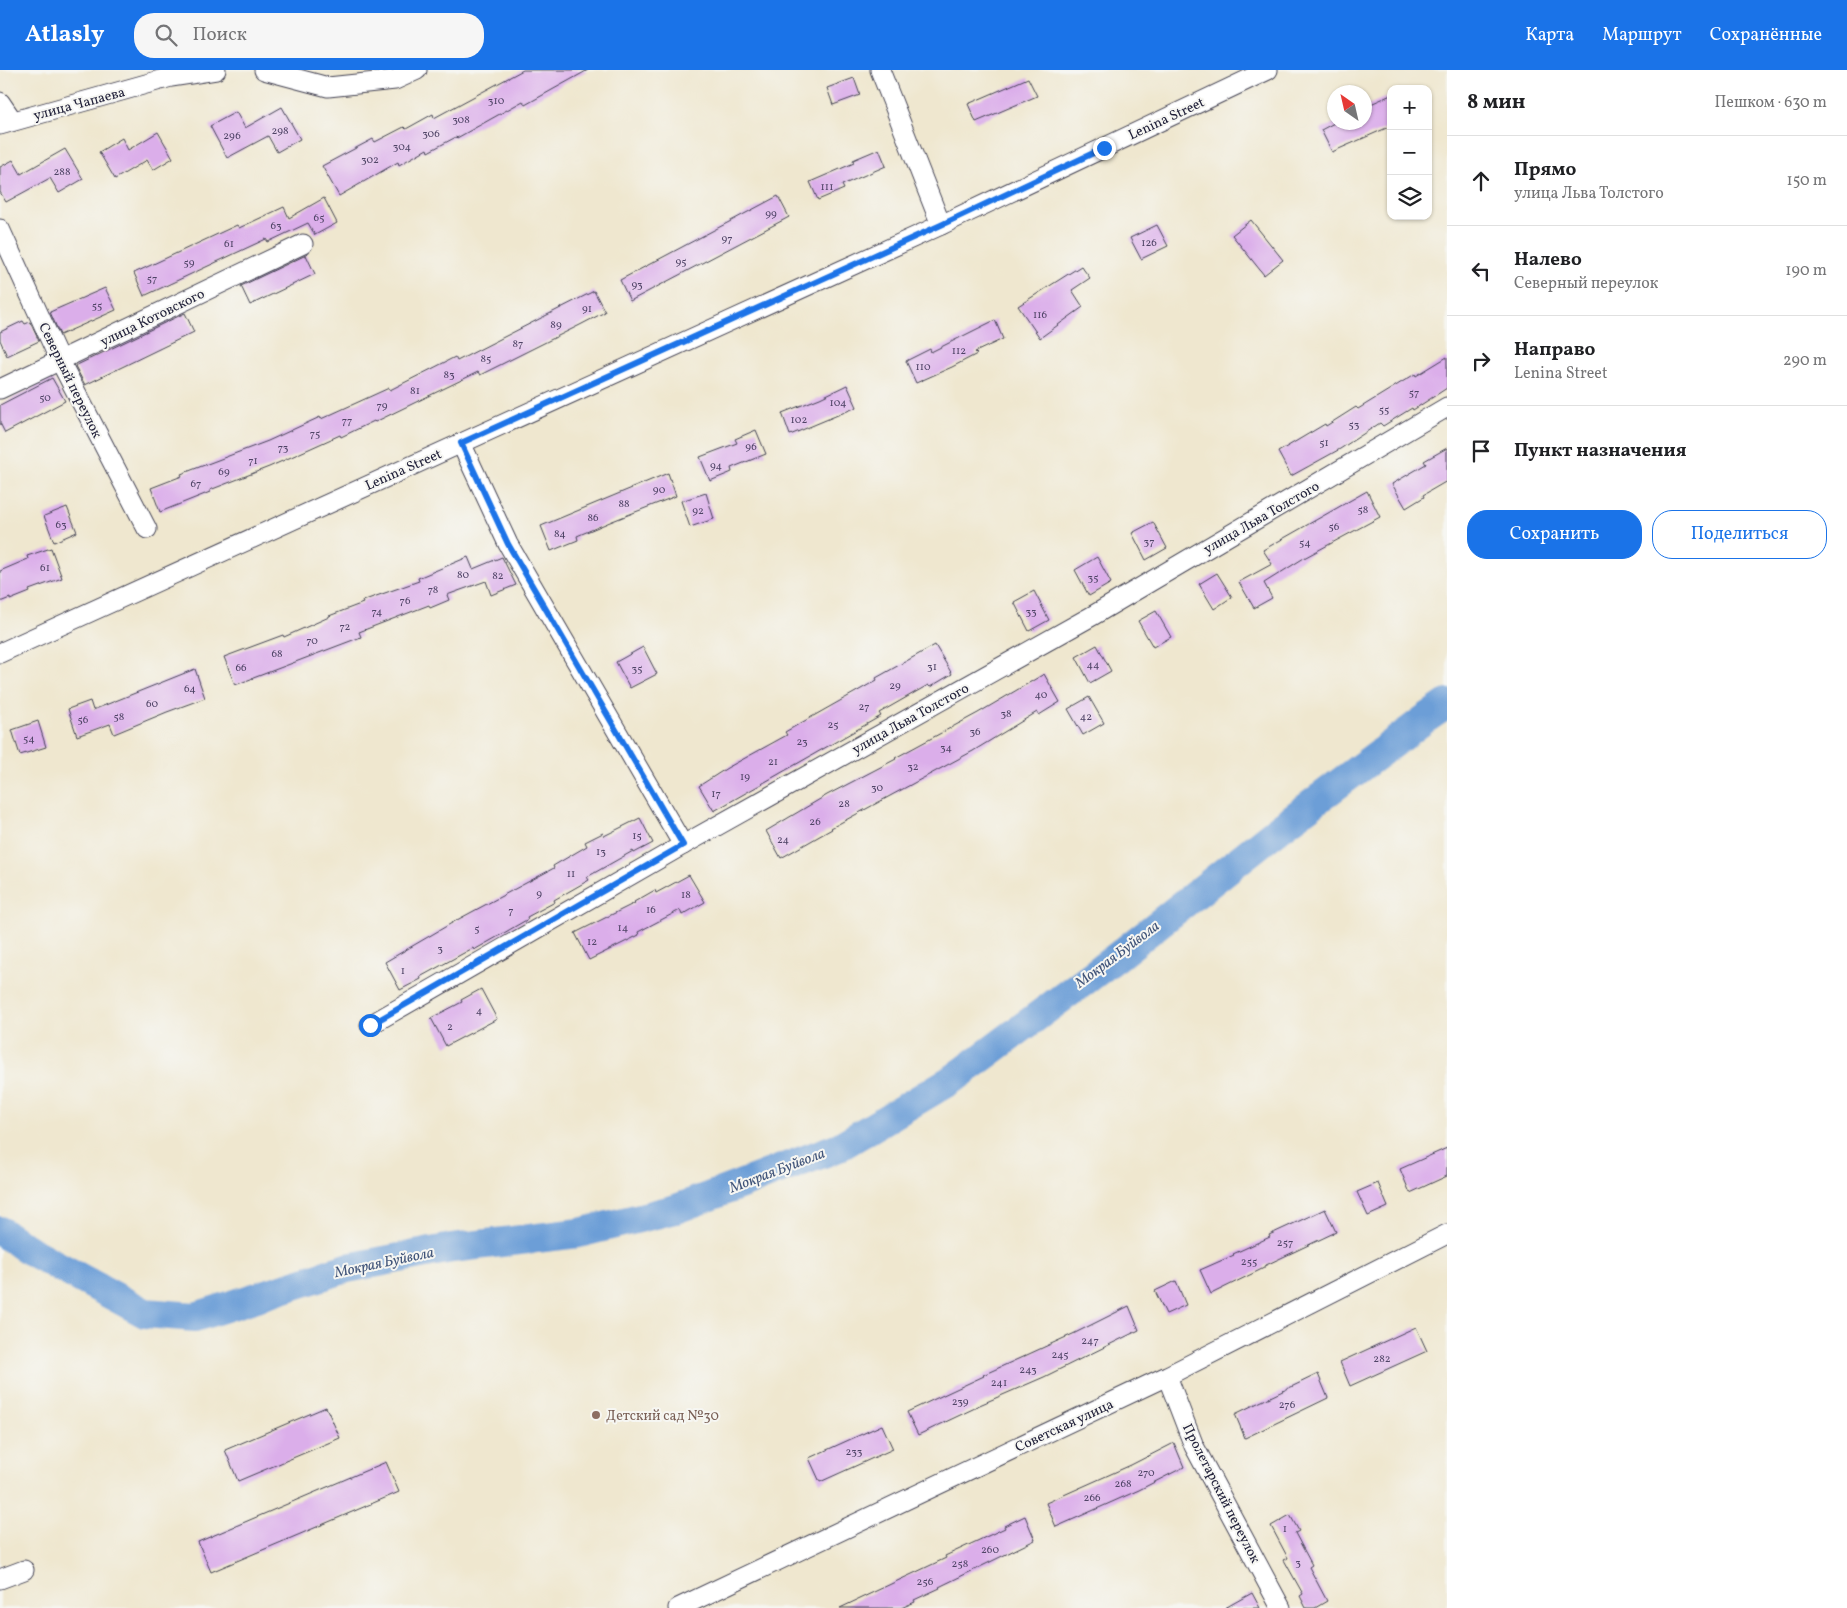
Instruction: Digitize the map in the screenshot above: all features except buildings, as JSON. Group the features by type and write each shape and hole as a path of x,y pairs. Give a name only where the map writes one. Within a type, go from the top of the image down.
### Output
{"street":[{"name":"улица Чапаева","path":"7,123 171,78 216,70"},
{"path":"264,70 328,87 395,80 417,70"},
{"path":"880,70 941,225"},
{"name":"Lenina Street","path":"0,653 941,225 1268,70"},
{"path":"0,102 7,123"},
{"name":"Северный переулок","path":"0,229 60,361 147,529"},
{"name":"улица Котовского","path":"0,390 303,244"},
{"name":"улица Льва Толстого","path":"370,1025 683,845 1092,616 1447,407"},
{"path":"461,443 508,544 683,845"},
{"name":"Советская улица","path":"678,1608 1167,1376 1447,1234"},
{"name":"Пролетарский переулок","path":"1167,1376 1194,1446 1281,1608"},
{"path":"0,1579 24,1570"}],"waterway":[{"name":"Мокрая Буйвола","path":"0,1231 32,1252 145,1313 195,1317 347,1268 452,1248 579,1233 676,1209 839,1147 956,1077 1118,956 1277,830 1447,704"}],"place":[{"name":"Детский сад №30","path":"596,1415"}],"route":[{"path":"370,1025 683,845 508,544 461,443 941,225 1104,148"}]}
